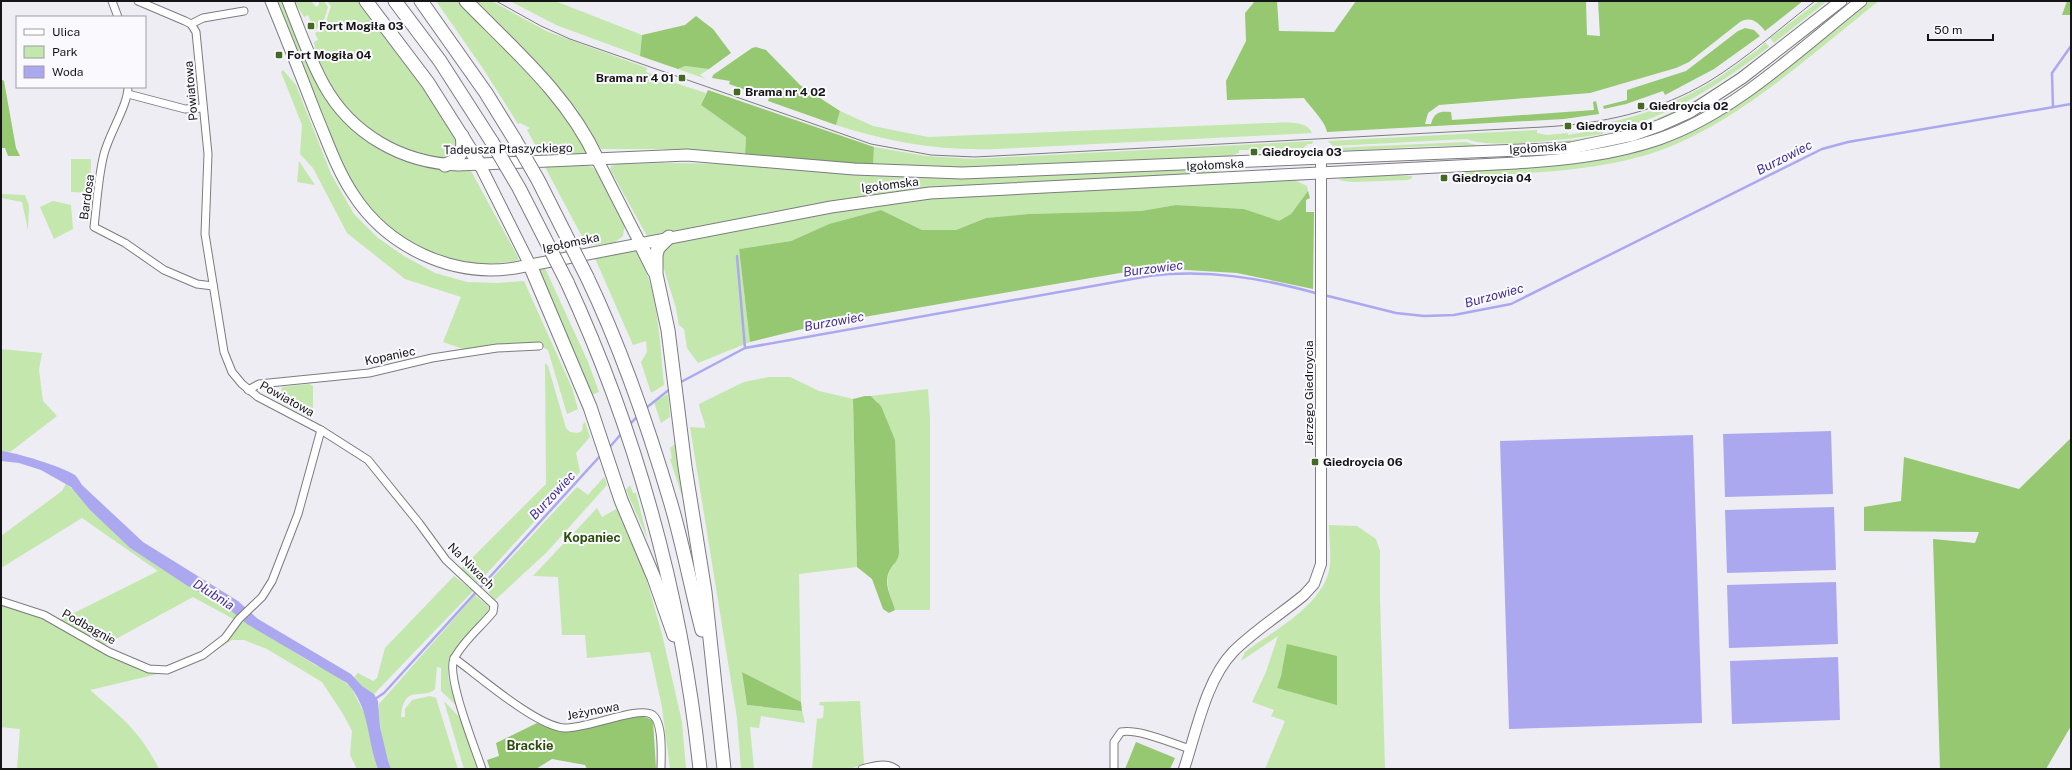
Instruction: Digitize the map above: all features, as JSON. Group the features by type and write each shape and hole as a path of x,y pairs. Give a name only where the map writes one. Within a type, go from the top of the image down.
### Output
{"highway":[{"path":"366,1 428,83 480,165"},
{"path":"395,1 440,61 492,142 519,188 567,282 600,356 643,482 671,589 686,667 700,769"},
{"path":"421,1 486,93 515,140 538,180 587,277 635,391 678,532 713,672"},
{"path":"466,1 551,88 571,114 597,159"},
{"path":"445,165 456,160 461,153 463,143 461,134"},
{"path":"669,237 658,248 656,255 656,274 668,330 681,440 705,592 724,769"},
{"path":"640,242 656,274"},
{"path":"530,265 590,407 621,500 654,578 686,667"}],"main road":[{"path":"271,1 336,162 352,193 373,220 392,236 415,251 458,267 495,271 530,265 480,165"},
{"name":"Tadeusza Ptaszyckiego","path":"288,1 320,78 335,103 347,117 364,132 389,148 417,159 445,165 480,165 597,159"},
{"name":"Igołomska","path":"597,159 687,155 860,170 962,174 1551,149 1592,145 1632,135 1675,119 1708,102 1759,66 1841,1"},
{"name":"Igołomska","path":"530,265 640,242 831,207 930,193 1561,160 1605,154 1640,145 1677,132 1720,109 1756,84 1861,1"},
{"path":"597,159 640,242"}],"street":[{"path":"112,1 118,16"},
{"path":"138,1 191,24 203,18 244,11"},
{"name":"Powiatowa","path":"167,670 198,658 210,651 225,638 239,619 266,593 277,570 298,514 321,430 248,390 232,372 226,359 205,234 208,154 198,40 196,32 191,24"},
{"path":"128,91 185,109 203,108"},
{"name":"Bardosa","path":"128,91 104,154 94,228 125,242 164,270 197,284 213,286"},
{"name":"Jerzego Giedroycia","path":"1184,769 1211,687 1219,671 1236,649 1304,595 1314,584 1320,571 1322,558 1321,158"},
{"name":"Kopaniec","path":"248,390 259,384 369,373 432,358 497,348 539,346"},
{"name":"Na Niwach","path":"321,430 368,460 419,523 446,560 494,605 493,612 454,658"},
{"name":"Podbagnie","path":"1,601 44,615 100,647 137,665 155,670 167,670"},
{"path":"454,658 452,678 482,769"},
{"name":"Jeżynowa","path":"454,658 533,716 552,725 563,728 577,727 639,713 651,714 655,718 660,730 661,769"},
{"path":"1114,769 1114,742 1118,734 1125,731 1191,749"},
{"path":"862,769 879,765 896,769"}],"green space":[{"path":"277,1 283,1 316,80 329,101 345,121 364,138 388,153 417,165 448,170 471,171 519,259 515,261 486,264 464,262 445,257 411,243 381,221 357,192 340,161"},
{"path":"294,1 311,1 316,7 319,5 319,1 324,1 328,7 322,26 314,30 308,15 304,17"},
{"path":"327,1 358,1 424,89 456,137 457,150 446,159 427,157 389,143 372,132 342,105 322,71 314,42 318,40 315,33 324,28 331,6"},
{"path":"436,1 459,1 530,73 564,113 588,154 542,157 527,130 530,128 520,123 518,124 484,70"},
{"path":"474,1 492,1 546,31 647,68 646,72 669,81 706,93 701,105 746,137 745,155 685,149 601,149"},
{"path":"510,1 555,1 642,35 640,56 556,25"},
{"path":"1255,1 1277,1 1279,31 1334,32 1356,1 1586,1 1587,35 1600,36 1598,1 1803,1 1765,31 1754,21 1744,20 1740,22 1689,62 1676,68 1590,93 1439,105 1428,113 1425,124 1431,124 1432,120 1438,113 1444,112 1451,112 1452,120 1594,110 1593,102 1596,101 1599,114 1564,119 1327,132 1321,119 1304,98 1227,100 1226,81 1246,41 1245,13"},
{"path":"1819,1 1827,1 1774,43 1770,38"},
{"path":"1830,1 1832,1 1777,43"},
{"path":"1870,1 1879,1 1795,69 1765,91 1735,112 1672,146 1639,157 1576,169 1534,173 1470,176 1463,175 1462,173 1583,163 1629,154 1661,144 1794,61"},
{"path":"2067,1 2071,1 2071,15 2062,15"},
{"path":"696,16 713,29 731,53 709,69 685,66 678,69 640,56 642,35 685,25"},
{"path":"1745,28 1754,30 1760,36 1714,69 1665,95 1663,91 1626,104 1604,109 1603,106 1627,100 1627,90 1686,71 1738,31"},
{"path":"1765,42 1769,47 1712,87 1693,98 1652,118 1631,126 1608,132 1607,123 1645,113 1681,98 1715,80 1760,48"},
{"path":"756,47 766,50 800,85 840,111 836,125 768,101 769,98 729,84 730,81 712,78 713,75 752,48"},
{"path":"1768,50 1749,68 1702,98 1666,117 1641,127 1581,140 1558,143 1508,145 1563,141 1597,136 1627,129 1656,119 1683,107 1710,91"},
{"path":"685,66 709,69 700,75 706,79 678,69"},
{"path":"283,70 296,85 331,174 354,214 378,238 404,256 435,273 467,282 497,283 524,281 572,388 578,409 567,414 548,350 534,342 466,350 443,342 461,297 405,279 347,233 313,168 300,154 302,125 281,72"},
{"path":"1,79 4,81 16,148 20,156 8,156 5,148 1,148"},
{"path":"708,90 874,147 873,166 745,155 746,137 701,105"},
{"path":"840,111 873,126 928,137 1286,122 1305,126 1312,133 975,149 935,147 895,141 856,131 836,125"},
{"path":"1602,129 1603,134 1513,143 1478,142 1467,139 1333,146 1328,141 1537,130 1537,133 1547,135 1568,133 1568,135"},
{"path":"1313,141 1312,144 1308,144 1301,150 1239,150 1239,153 1227,157 984,168 873,166 874,147 926,156 973,159"},
{"path":"1466,142 1483,146 1438,146 1341,151 1331,148"},
{"path":"71,159 91,159 90,193 71,192"},
{"path":"299,161 315,185 297,182"},
{"path":"617,164 733,164 911,178 986,178 1239,167 1198,175 945,187 878,195 647,236 610,169 611,166"},
{"path":"584,165 592,167 597,171 625,224 623,236 614,243 587,246 545,167"},
{"path":"1394,175 1412,176 1412,178 1408,180 1352,182 1338,180 1346,177"},
{"path":"1294,180 1307,186 1308,191 1291,214 1279,222 1244,209 1176,205 1141,211 1028,214 986,218 956,230 922,230 881,210 829,224 791,241 739,249 750,342 698,363 687,348 684,329 679,325 676,308 663,266 658,256 669,243 833,212 915,200 987,194"},
{"path":"1308,191 1310,198 1306,200 1306,212 1314,212 1313,289 1237,273 1170,269 1120,273 823,324 750,342 739,249 791,241 829,224 881,210 922,230 956,230 986,218 1028,214 1141,211 1176,205 1244,209 1279,221 1291,214"},
{"path":"1,194 25,195 29,206 28,230 22,202 1,198"},
{"path":"53,201 71,205 73,229 54,239 40,207"},
{"path":"636,249 649,280 657,315 659,333 664,385 651,393 641,362 647,352 646,341 633,345 594,256"},
{"path":"544,266 588,362 599,392 592,395 539,272 538,269"},
{"path":"1,349 42,353 39,370 43,401 57,416 10,452 1,451"},
{"path":"545,363 548,366 566,428 570,432 578,433 582,431 583,424 585,422 590,437 576,453 580,472 478,583 461,569 546,484"},
{"path":"769,377 790,377 819,391 853,399 857,567 799,574 801,702 742,672 747,705 802,711 805,723 761,716 759,728 750,727 754,769 741,769 737,718 690,427 705,428 699,404 744,382"},
{"path":"309,384 313,386 313,407 310,418 279,402 282,387"},
{"path":"928,389 930,419 930,610 895,610 889,593 888,576 894,565 895,440 877,401 871,396"},
{"path":"668,394 670,417 661,423 654,402"},
{"path":"871,396 881,406 895,440 899,553 897,560 890,570 887,580 888,590 895,610 889,613 883,609 872,579 857,567 853,399"},
{"path":"2071,438 2071,726 2046,769 1940,769 1933,539 1975,543 1979,532 1864,531 1864,507 1901,501 1904,457 2019,489"},
{"path":"675,444 683,499 670,459 672,458 670,448"},
{"path":"604,477 607,485 547,552 495,600 484,587 577,487 588,495"},
{"path":"66,484 76,492 90,510 130,548 186,585 229,609 238,616 235,620 193,597 103,646 60,620 158,571 82,518 1,568 1,536 62,491"},
{"path":"630,485 633,493 636,493 648,540 626,490"},
{"path":"597,508 602,517 618,508 644,571 662,634 682,722 686,769 670,769 662,707 650,652 587,658 585,635 562,635 558,577 533,576"},
{"path":"1329,525 1357,526 1376,539 1380,551 1385,769 1265,769 1285,721 1271,716 1274,710 1252,702 1266,672 1278,636 1241,661 1245,652 1282,627 1306,607 1324,584 1330,566","holes":["1288,644 1337,704 1277,688"]},
{"path":"454,576 473,591 374,694 362,686 354,677 358,673 373,681 377,678 385,648"},
{"path":"475,595 489,607 487,613 468,633 451,658 448,674 449,682 458,707 441,691 441,668 437,667 435,689 425,694 415,694 410,696 403,706 401,717 405,717 405,709 412,700 430,696 436,698 458,769 391,769 385,754 382,738 379,704"},
{"path":"1,604 33,614 66,629 98,650 146,671 162,673 90,690 137,734 145,744 159,769 17,769 20,729 1,727"},
{"path":"242,619 315,665 328,670 351,687 367,719 374,757 378,769 357,769 350,755 352,731 343,714 322,682 267,649 244,640 232,640 207,656"},
{"path":"1287,644 1337,656 1337,705 1277,688 1281,676"},
{"path":"742,672 801,702 802,711 747,705"},
{"path":"444,701 461,719 478,769 464,769"},
{"path":"860,701 864,764 849,769 812,769 817,719 823,718 824,706 819,705 820,702"},
{"path":"638,715 653,720 656,769 587,769 585,765 552,759 536,769 490,769 487,760 499,756 496,743 537,723 552,729"},
{"path":"1136,742 1175,758 1170,769 1125,769"}],"water":[{"path":"1831,431 1833,494 1725,497 1723,434"},
{"path":"1693,435 1702,723 1509,729 1500,441"},
{"name":"Dłubnia","path":"1,451 39,460 75,475 82,485 143,542 238,601 258,619 351,674 362,686 374,694 378,701 380,727 391,769 378,769 374,758 364,713 354,692 347,683 247,624 229,609 186,585 130,548 90,510 71,487 41,470 19,463 1,461"},
{"path":"1834,507 1836,570 1727,573 1725,510"},
{"path":"1836,582 1838,644 1729,648 1727,585"},
{"path":"1838,657 1840,720 1732,724 1730,661"}],"waterway":[{"path":"2053,107 2052,73 2071,46"},
{"name":"Burzowiec","path":"1324,295 1396,313 1424,316 1454,315 1511,304 1822,149 1848,142 2071,104"},
{"path":"737,256 745,348"},
{"name":"Burzowiec","path":"679,383 745,348 1149,276 1171,274 1214,274 1235,276 1277,283 1319,294"},
{"name":"Burzowiec","path":"646,408 670,389"},
{"name":"Burzowiec","path":"629,425 638,416"},
{"name":"Burzowiec","path":"608,449 622,433"},
{"name":"Burzowiec","path":"375,699 384,693 601,455"}],"tram line":[{"path":"496,1 541,26 570,39 871,144 931,155 975,157 1543,127 1586,123 1628,115 1649,109 1708,82 1749,53 1815,1"}],"place":[{"name":"Fort Mogiła 03","path":"311,26"},
{"name":"Fort Mogiła 04","path":"279,55"},
{"name":"Brama nr 4 01","path":"682,78"},
{"name":"Brama nr 4 02","path":"737,92"},
{"name":"Giedroycia 02","path":"1641,106"},
{"name":"Giedroycia 01","path":"1568,126"},
{"name":"Giedroycia 03","path":"1254,152"},
{"name":"Giedroycia 04","path":"1444,178"},
{"name":"Giedroycia 06","path":"1315,462"}],"district":[{"name":"Kopaniec","path":"592,537"},
{"name":"Brackie","path":"530,745"}]}
